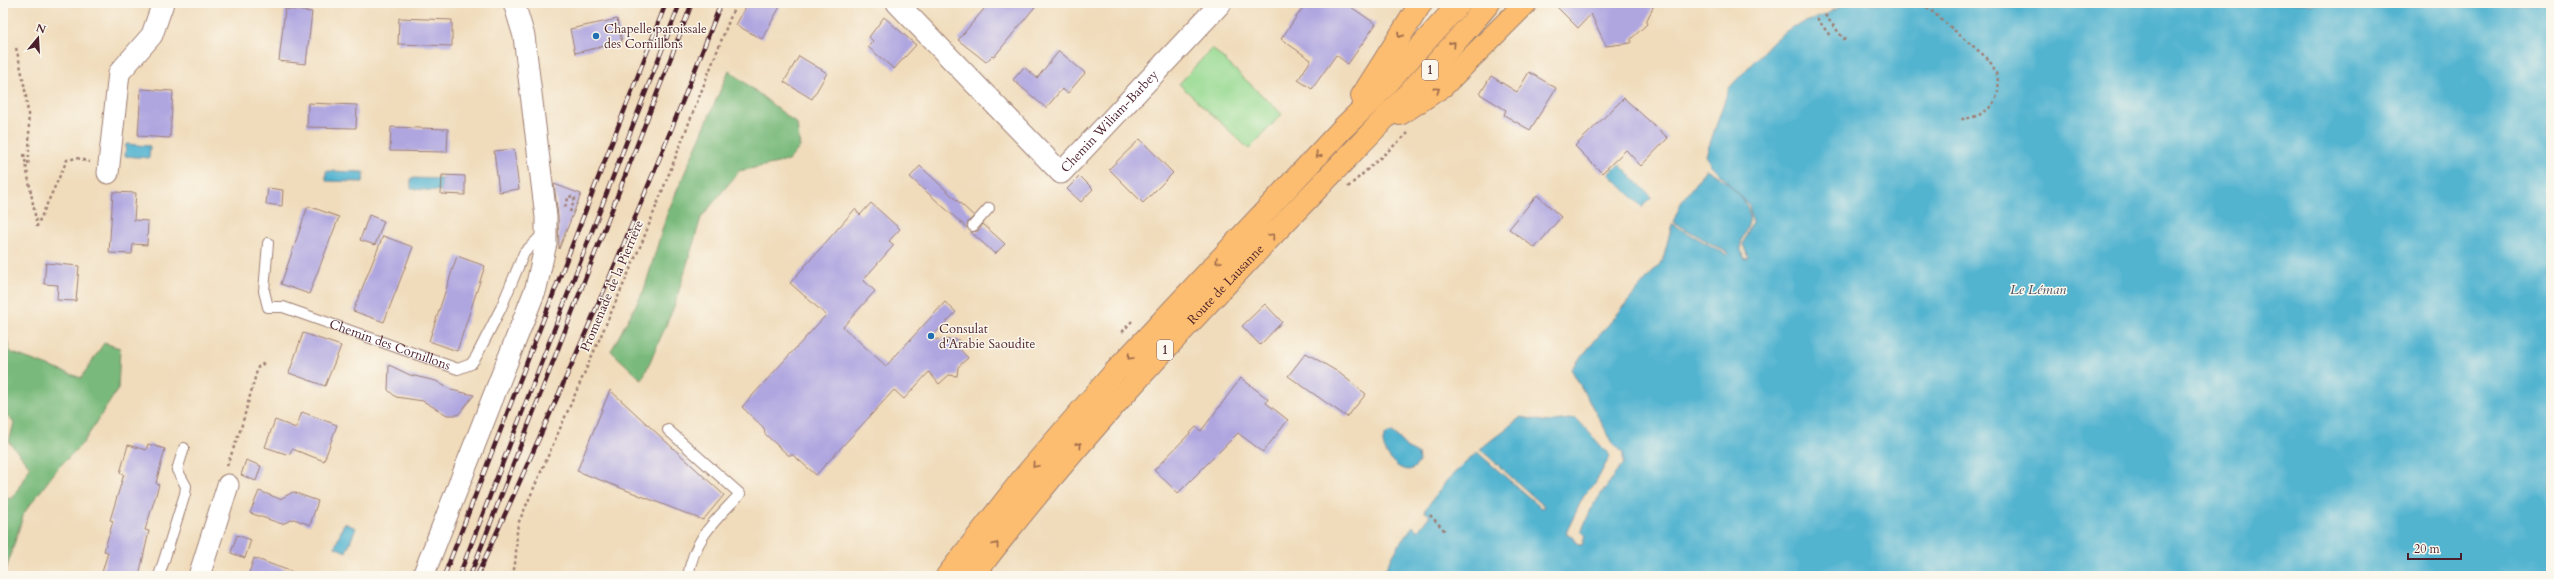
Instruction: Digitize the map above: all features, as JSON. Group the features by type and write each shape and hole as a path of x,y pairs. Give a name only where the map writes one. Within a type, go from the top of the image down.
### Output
{"main road":[{"path":"1342,129 1421,3"},
{"name":"Route de Lausanne","path":"947,576 1024,477 1113,374 1342,129 1372,100 1460,3"},
{"name":"Route de Lausanne","path":"973,576 1060,466 1118,401 1369,135 1489,3"},
{"path":"1369,135 1443,86 1526,3"}],"street":[{"path":"100,168 119,73 149,39 163,3"},
{"path":"423,576 536,288 543,263 546,230 524,36 514,3"},
{"name":"Chemin Wiliam-Barbey","path":"897,3 1061,173 1221,3"},
{"path":"199,576 228,485"}],"lane":[{"path":"973,226 989,208"},
{"name":"Chemin des Cornillons","path":"268,243 264,291 268,307 283,307 458,369 471,364 476,357 501,308 524,254 546,230"},
{"path":"668,430 740,494 700,538 692,557 688,576"},
{"path":"159,576 185,494 186,486 177,470 184,448"}],"path":[{"name":"Promenade de la Pierrière","path":"512,576 516,560 514,544 518,524 642,240 736,3"},
{"path":"1922,3 1987,58 1996,69 1999,86 1995,100 1985,113 1972,119 1958,120"},
{"path":"1825,15 1844,39 1848,36"},
{"path":"1817,18 1830,36"},
{"path":"16,48 24,79 30,144 27,168"},
{"path":"24,154 37,226 67,160 77,158 100,168"},
{"path":"1122,332 1132,321"},
{"path":"228,485 223,478 241,428 258,367 266,362"},
{"path":"1430,515 1445,531"}],"green space":[{"path":"1212,48 1282,114 1249,149 1179,84"},
{"path":"729,70 797,124 800,147 788,161 739,171 701,218 674,307 642,380 611,351 644,290 667,214"},
{"path":"3,322 10,352 81,378 104,343 120,348 118,389 83,443 58,468 24,513 4,576 3,499 13,498 30,467 9,442 14,423 3,411"}],"water":[{"name":"Le Léman","path":"1847,3 2551,3 2551,576 1381,576 1401,542 1413,526 1418,531 1430,515 1424,511 1447,480 1477,452 1541,508 1545,507 1480,449 1521,417 1548,422 1576,418 1610,456 1595,484 1584,495 1566,533 1574,538 1578,545 1582,545 1585,536 1581,532 1592,507 1623,463 1623,454 1614,445 1571,369 1663,260 1672,224 1727,255 1728,253 1673,222 1682,201 1706,169 1734,189 1711,165 1706,155 1729,88 1774,40 1792,27 1825,15","holes":["1737,192 1749,205 1752,222 1743,244 1748,258 1744,259 1741,243 1749,221 1749,213 1746,205"]},
{"path":"126,144 150,146 149,158 125,156"},
{"path":"1619,164 1652,197 1642,207 1609,174"},
{"path":"326,171 364,172 363,182 326,181"},
{"path":"411,178 442,179 441,191 411,189"},
{"path":"1391,432 1399,438 1406,448 1418,454 1419,461 1415,467 1409,470 1403,469 1391,460 1384,447 1383,440 1386,434"},
{"path":"344,523 356,528 346,552 335,547"}],"building":[{"path":"748,3 782,3 762,39 736,25"},
{"path":"989,3 1038,3 994,57 992,56 986,62 958,40"},
{"path":"1306,3 1345,3 1376,24 1348,64 1336,55 1312,89 1298,80 1311,60 1281,39"},
{"path":"1553,3 1655,3 1646,22 1647,24 1631,39 1631,43 1606,46 1591,14 1578,28"},
{"path":"285,9 312,12 306,64 279,61"},
{"path":"884,17 916,45 894,69 868,47 873,41 869,37"},
{"path":"399,18 452,20 452,46 398,44"},
{"name":"Chapelle paroissale des Cornillons","path":"617,19 622,42 575,53 570,29"},
{"path":"1059,51 1085,73 1068,93 1062,89 1046,108 1013,80 1024,67 1037,78"},
{"path":"799,56 827,73 812,99 784,82"},
{"path":"1529,72 1556,88 1530,130 1504,115 1506,110 1480,94 1491,76 1517,92"},
{"path":"141,89 173,91 170,138 138,136"},
{"path":"1624,98 1668,138 1641,166 1626,150 1602,173 1575,146"},
{"path":"308,103 357,105 356,128 307,127"},
{"path":"391,127 448,129 447,152 390,151"},
{"path":"1140,139 1173,173 1143,203 1109,169"},
{"path":"514,149 519,189 499,192 494,151"},
{"path":"920,166 974,216 968,222 967,228 910,177"},
{"path":"442,175 465,176 465,195 441,194"},
{"path":"1080,176 1093,189 1081,202 1067,189"},
{"path":"554,184 581,194 559,249 558,216"},
{"path":"268,188 283,190 282,206 266,204"},
{"path":"113,192 136,193 134,220 148,221 147,245 133,244 132,254 109,253"},
{"path":"1537,195 1561,217 1535,248 1509,229"},
{"name":"Consulat d'Arabie Saoudite","path":"871,203 900,229 889,241 894,245 863,280 875,291 843,327 886,366 945,302 956,312 930,339 960,340 959,348 968,358 958,367 957,376 949,375 939,384 929,372 904,399 894,390 816,475 793,455 788,455 765,434 764,428 742,407 826,315 790,283 855,209 860,215"},
{"path":"308,206 339,217 309,294 281,284"},
{"path":"369,215 384,221 375,245 360,240"},
{"path":"983,224 1005,244 995,254 971,232 978,231"},
{"path":"383,236 413,247 384,322 353,311"},
{"path":"457,256 485,266 457,351 429,341"},
{"path":"46,263 79,266 76,301 57,300 58,285 44,284"},
{"path":"1265,304 1282,322 1260,345 1242,326"},
{"path":"303,333 341,346 325,386 289,373"},
{"path":"1306,353 1338,372 1366,394 1347,417 1288,376"},
{"path":"389,365 410,375 436,381 451,390 474,395 458,415 447,415 423,401 396,397 388,390"},
{"path":"1241,378 1268,399 1266,403 1288,420 1263,452 1238,433 1178,493 1154,470 1196,427 1201,431"},
{"path":"610,390 724,495 703,520 577,471"},
{"path":"302,412 337,425 324,461 292,449 289,455 265,447 275,420 296,428"},
{"path":"148,444 165,449 156,483 159,485 145,530 149,531 139,576 101,576 108,552 104,551 113,521 110,520 124,474 120,473 128,445 146,450"},
{"path":"246,460 261,466 256,481 241,475"},
{"path":"259,491 280,499 293,492 318,501 310,525 294,519 282,524 250,513"},
{"path":"237,535 251,540 245,558 231,553"},
{"path":"254,558 298,574 297,576 248,576"}],"railway":[{"path":"444,576 666,3"},
{"path":"459,576 680,3"},
{"path":"470,576 692,3"},
{"path":"477,576 604,291 664,148 721,3"}],"place":[{"name":"Chapelle paroissale des Cornillons","path":"596,36"},
{"name":"Consulat d'Arabie Saoudite","path":"931,336"}]}
